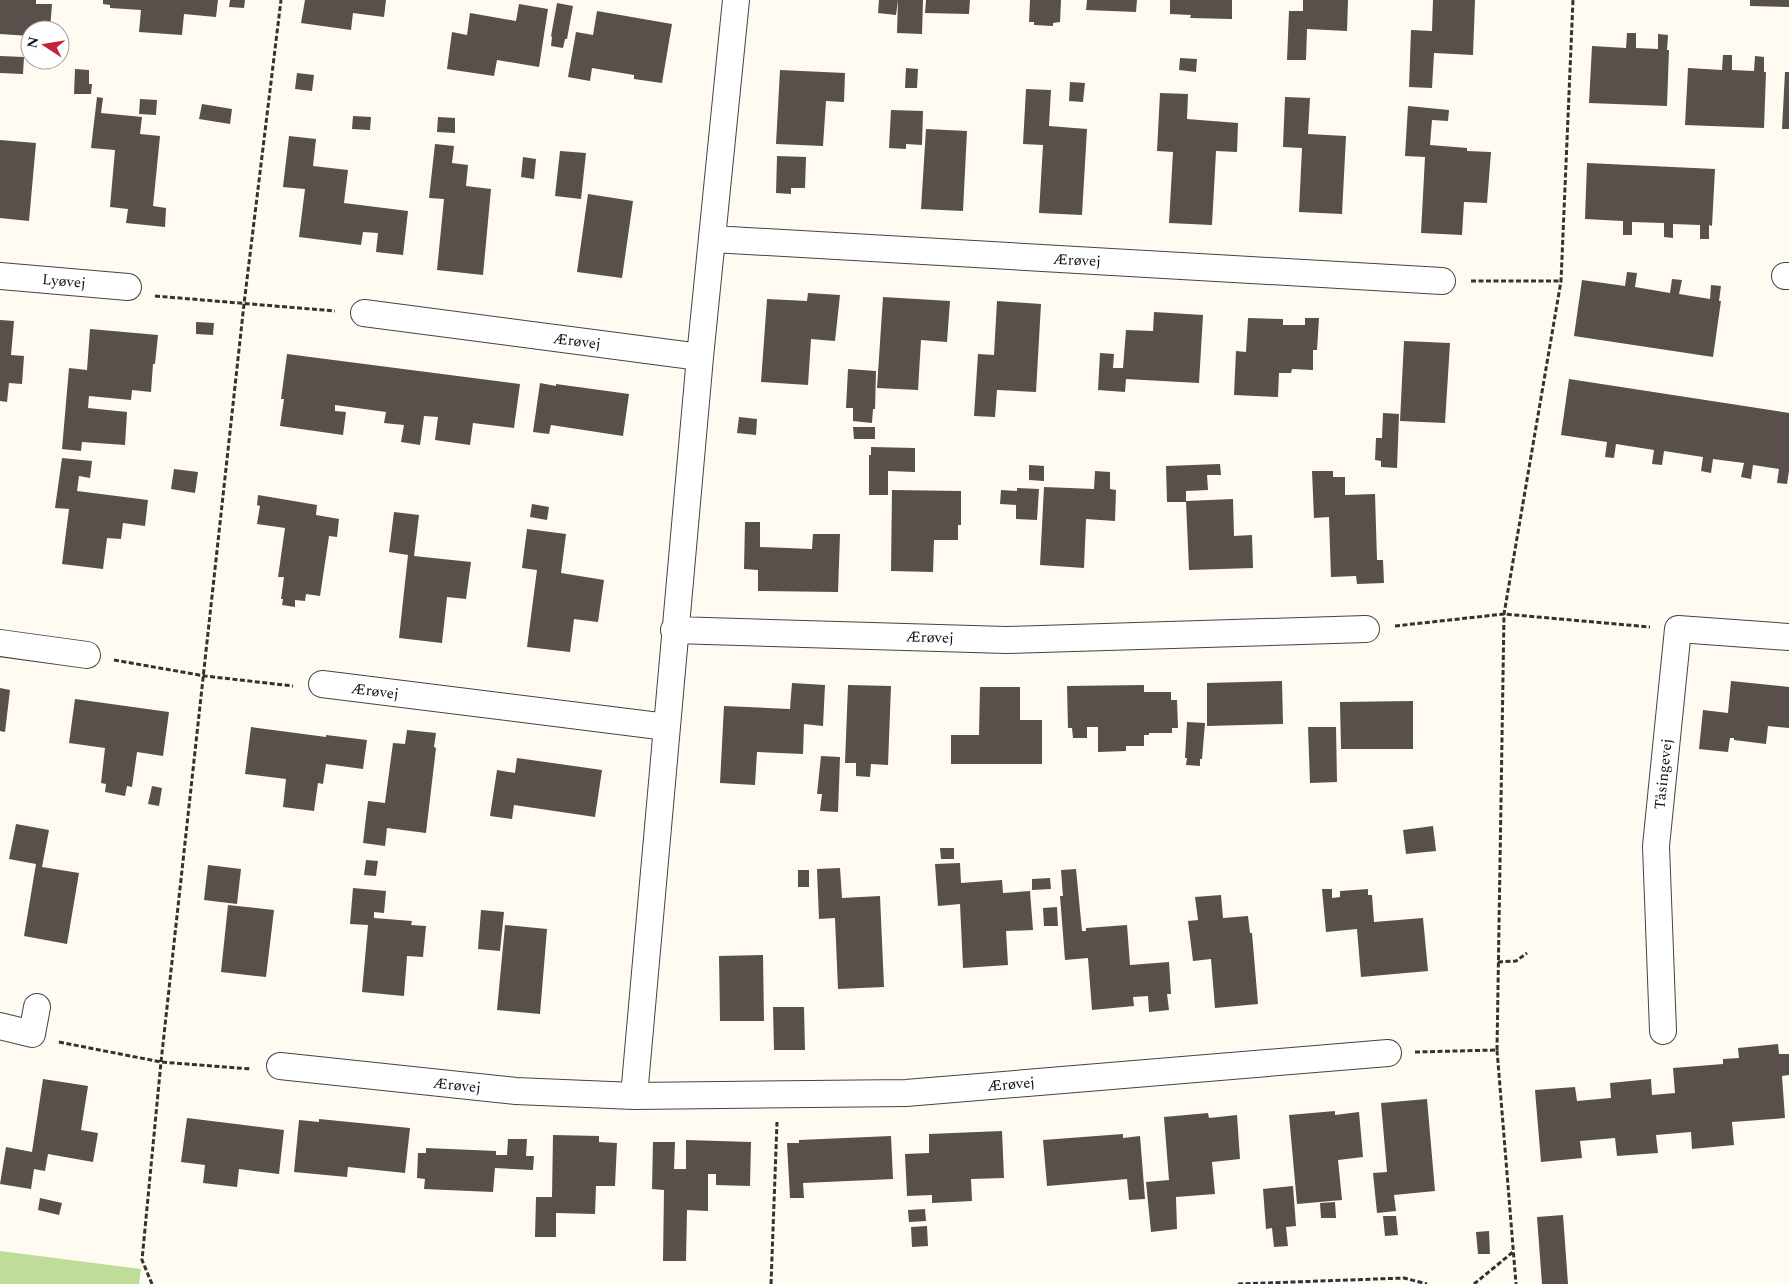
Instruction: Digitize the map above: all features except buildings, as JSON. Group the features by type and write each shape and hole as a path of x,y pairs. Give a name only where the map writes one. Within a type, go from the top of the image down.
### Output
{"street":[{"path":"634,1096 674,630 736,0"},
{"name":"Ærøvej","path":"713,239 1442,281"},
{"name":"Lyøvej","path":"0,276 128,287"},
{"name":"Ærøvej","path":"364,313 700,357"},
{"name":"Ærøvej","path":"674,630 1006,640 1366,629"},
{"path":"1678,629 1789,637"},
{"name":"Tåsingevej","path":"1664,1031 1656,846 1678,629"},
{"path":"0,643 87,655"},
{"name":"Ærøvej","path":"322,684 667,727"},
{"path":"0,1026 32,1034 37,1007"},
{"name":"Ærøvej","path":"280,1066 516,1091 634,1096 906,1093 1388,1053"}],"path":[{"path":"152,1284 142,1260 161,1062 205,676 244,304 281,0"},
{"path":"1516,1284 1497,1050 1504,614 1561,281 1573,0"},
{"path":"1442,281 1561,281"},
{"path":"128,287 150,295 364,313"},
{"path":"1366,629 1504,614 1678,629"},
{"path":"87,655 205,676 304,687 322,684"},
{"path":"1498,962 1516,961 1528,953"},
{"path":"32,1034 48,1040 161,1062 258,1069 280,1066"},
{"path":"1388,1053 1497,1050"},
{"path":"771,1284 778,1094"},
{"path":"1474,1284 1513,1252"},
{"path":"1238,1284 1404,1278 1427,1284"}],"green space":[{"path":"0,1251 141,1269 139,1284 0,1284"}]}
